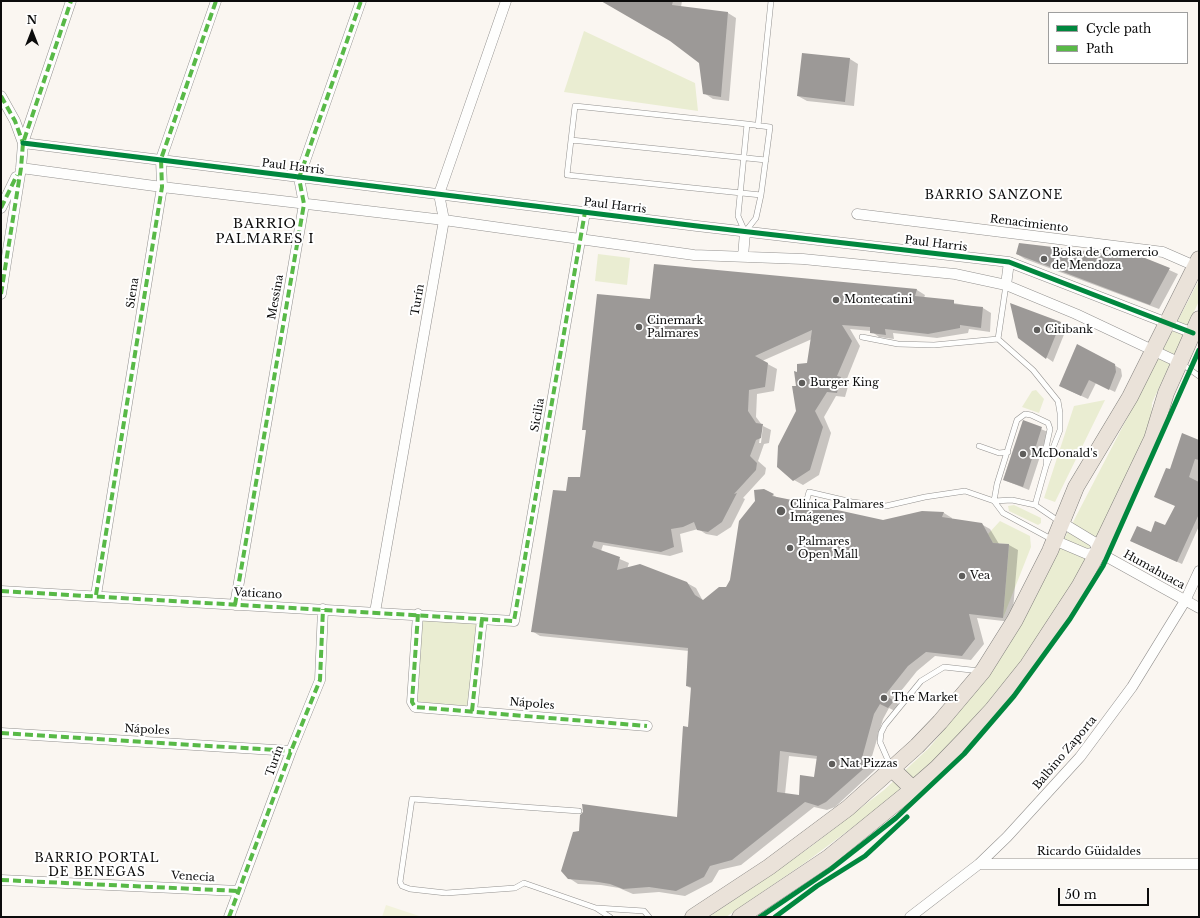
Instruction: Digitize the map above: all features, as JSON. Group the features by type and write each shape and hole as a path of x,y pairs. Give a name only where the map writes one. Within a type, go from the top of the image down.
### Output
{"main road":[{"path":"693,917 799,845 848,808 892,769 940,722 983,671 1015,620 1054,540 1076,487 1130,397 1197,262"},
{"path":"740,917 828,858 913,790 965,739 1028,665 1075,593 1098,552 1152,438 1160,409 1196,326"},
{"path":"892,769 913,790"}],"street":[{"path":"1,294 21,168 23,143 71,1"},
{"name":"Siena","path":"96,595 162,187 161,159 216,1"},
{"name":"Messina","path":"234,605 304,204 300,178 361,1"},
{"name":"Turín","path":"374,612 444,220 440,194 506,1"},
{"path":"1,96 15,121 23,143"},
{"name":"Paul Harris","path":"23,143 745,232 1010,262 1167,322 1196,326"},
{"path":"21,168 162,187 444,220 694,255 803,258 956,274 1006,286 1076,314 1153,351 1180,362"},
{"path":"1,208 21,168"},
{"name":"Sicilia","path":"514,621 585,212"},
{"name":"Renacimiento","path":"857,214 1163,252 1197,262"},
{"path":"743,257 745,232"},
{"path":"1006,286 1010,262"},
{"name":"Humahuaca","path":"1061,522 1094,542 1098,552 1199,608"},
{"name":"Humahuaca","path":"1054,540 1087,554 1098,552"},
{"name":"Balbino Zaporta","path":"910,917 979,864 1033,810 1094,739 1132,687 1185,601 1199,571"},
{"name":"Vaticano","path":"1,591 96,595 234,605 418,614 514,621"},
{"name":"Turín","path":"229,917 291,751 320,680 323,609"},
{"name":"Nápoles","path":"418,614 412,702 415,707 647,726"},
{"path":"472,711 482,619"},
{"name":"Nápoles","path":"1,733 291,751"},
{"name":"Ricardo Güidaldes","path":"979,864 1199,864"},
{"name":"Venecia","path":"1,880 239,892"}],"lane":[{"path":"758,126 771,1"},
{"path":"747,124 745,158 741,193 738,216 745,232 756,218 761,195 770,127 747,124 575,106 567,175 741,193 761,195"},
{"path":"571,140 766,160"},
{"path":"998,339 1006,286"},
{"path":"862,337 898,344 934,345 998,339 1033,370 1058,401 1060,430 1046,466 1035,505"},
{"path":"1180,362 1199,376"},
{"path":"1046,466 1046,448 1050,429 1048,422 1025,414 1017,420 997,484 994,501 1003,513 1054,540"},
{"path":"979,446 999,453 1008,452"},
{"path":"806,503 809,492 852,502 886,506 925,497 965,492 994,501 1012,500 1035,505 1061,522"},
{"path":"892,769 880,742 882,733 885,725 921,681 944,667 983,671"},
{"path":"579,811 412,799 400,882 402,886 410,889 446,893 515,888 524,883 596,908 610,917"},
{"path":"596,908 644,911 649,917"}],"green space":[{"path":"584,31 695,83 698,111 564,92"},
{"path":"598,254 630,258 627,285 595,281"},
{"path":"1199,280 1199,301 1152,403 1151,423 1094,548 1033,648 977,716 937,757 892,798 806,862 726,917 709,917 809,848 884,790 929,748 972,696 1009,645"},
{"path":"1036,390 1044,399 1039,413 1022,407 1032,391"},
{"path":"1105,400 1055,502 1044,498 1074,406"},
{"path":"1014,505 1041,518 1041,523 1038,525 1009,511 1008,506"},
{"path":"1000,521 1030,536 1031,547 1003,618 1009,544 993,543 988,534"},
{"path":"418,614 482,619 472,711 415,707"},
{"path":"386,905 422,917 382,917"}],"building":[{"path":"601,1 673,1 672,5 728,12 721,97 703,94 699,63 670,41"},
{"path":"802,53 850,58 845,102 797,96"},
{"path":"1019,243 1145,258 1170,268 1150,305 1016,254"},
{"path":"654,264 917,289 915,296 954,300 954,304 983,307 981,328 960,325 960,328 928,334 885,329 886,335 870,333 870,327 842,325 852,341 837,376 841,377 837,393 827,392 815,411 823,427 810,470 793,481 777,467 778,446 796,411 792,386 796,386 794,371 797,372 797,364 807,363 812,330 755,356 768,363 765,387 749,390 748,411 756,423 763,424 761,438 756,440 750,456 757,463 756,470 734,494 737,493 722,522 708,532 697,530 694,522 683,527 671,529 674,547 661,552 594,541 592,547 620,557 617,570 640,564 687,582 695,595 703,600 719,587 726,587 730,580 739,521 755,501 754,490 764,489 774,494 772,496 802,502 805,507 810,504 883,520 922,511 944,512 942,517 982,523 993,543 1009,544 1003,618 969,614 975,639 962,656 926,652 908,666 885,695 894,701 888,708 880,704 874,714 862,758 869,764 826,802 818,806 805,802 732,860 710,866 704,877 676,891 649,887 623,889 610,884 568,879 561,871 573,832 579,831 580,815 583,812 582,804 677,817 683,726 688,727 691,687 686,686 688,648 531,632 553,490 566,491 568,477 580,477 586,430 582,430 597,294 650,299","holes":["780,751 817,756 814,777 800,775 799,795 777,792"]},
{"name":"Citibank","path":"1010,303 1061,322 1046,359 1018,338"},
{"path":"1077,344 1115,364 1116,372 1109,390 1089,380 1081,396 1059,386"},
{"name":"McDonald's","path":"1023,420 1042,427 1023,487 1003,480"},
{"path":"1182,433 1199,440 1199,460 1195,459 1189,477 1199,482 1199,514 1177,562 1130,541 1137,526 1151,532 1155,521 1165,525 1175,506 1154,497 1166,468 1170,469"}],"marked path":[{"path":"1,294 21,168 23,143 71,1"},
{"path":"96,595 162,187 161,159 216,1"},
{"path":"235,605 304,204 299,178 361,1"},
{"path":"1,96 15,121 23,143"},
{"path":"1,208 17,175"},
{"path":"1,591 514,621 585,212"},
{"path":"229,917 291,751 320,680 323,609"},
{"path":"418,614 412,702 415,707 647,726"},
{"path":"472,711 482,619"},
{"path":"1,733 291,751"},
{"path":"1,880 239,891"}],"cycle path":[{"path":"23,143 697,226 1009,262 1193,333"},
{"path":"760,917 831,869 896,818 964,754 1014,696 1070,619 1103,566 1199,350"},
{"path":"775,917 817,886 865,856 907,817"}],"place":[{"name":"Bolsa de Comercio de Mendoza","path":"1044,259"},
{"name":"Montecatini","path":"836,300"},
{"name":"Cinemark Palmares","path":"639,327"},
{"name":"Citibank","path":"1037,330"},
{"name":"Burger King","path":"802,383"},
{"name":"McDonald's","path":"1023,454"},
{"name":"Clinica Palmares Imágenes","path":"781,511"},
{"name":"Palmares Open Mall","path":"790,548"},
{"name":"Vea","path":"962,576"},
{"name":"The Market","path":"884,698"},
{"name":"Nat Pizzas","path":"832,764"}],"district":[{"name":"BARRIO SANZONE","path":"994,196"},
{"name":"BARRIO PALMARES I","path":"265,232"},
{"name":"BARRIO PORTAL DE BENEGAS","path":"97,866"}]}
